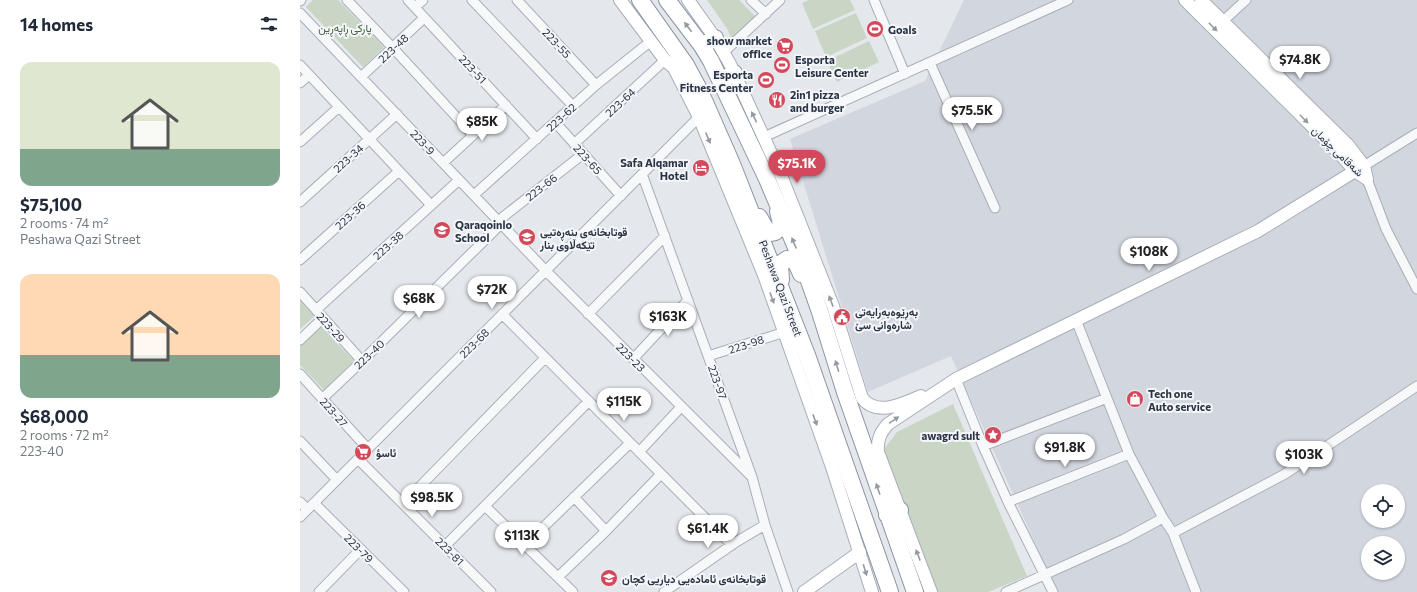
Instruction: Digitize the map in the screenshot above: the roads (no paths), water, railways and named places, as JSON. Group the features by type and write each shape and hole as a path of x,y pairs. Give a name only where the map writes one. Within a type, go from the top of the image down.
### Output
{"highway":[{"name":"Peshawa Qazi Street","path":"631,0 686,65 700,91 742,188 789,309 830,443 890,592"},
{"path":"667,0 709,42 728,77 773,181 820,312 852,392 894,512 915,592"},
{"path":"742,188 764,226 769,232 773,233 778,230 781,224 773,181"},
{"path":"789,309 779,269 781,262 788,259 792,260 796,264 820,312"}],"street":[{"path":"347,0 473,135"},
{"name":"223-51","path":"408,0 537,139"},
{"path":"415,7 423,0"},
{"path":"472,0 573,106"},
{"path":"620,0 642,12 651,41 665,60 674,68 699,117 745,227 785,332 830,443 872,592"},
{"path":"688,0 709,42 724,52 728,77 764,138 773,181 833,306 852,392 874,407 887,407 908,401 953,381 1258,231 1417,133"},
{"path":"751,0 766,14"},
{"path":"724,52 780,0"},
{"path":"874,0 905,74"},
{"path":"764,138 1068,0"},
{"name":"شەقامی چۆمان","path":"1185,0 1340,154 1360,168"},
{"name":"شەقامی چۆمان","path":"1201,0 1224,21 1348,145 1367,179"},
{"path":"1224,21 1246,0"},
{"name":"223-55","path":"521,1 596,85"},
{"name":"223-9","path":"300,13 546,271"},
{"name":"223-48","path":"361,77 424,18"},
{"name":"223-62","path":"474,196 596,85 651,41"},
{"name":"223-64","path":"574,144 665,60"},
{"path":"930,63 994,208"},
{"path":"300,65 431,205"},
{"path":"300,83 309,75"},
{"path":"443,163 506,105"},
{"path":"300,142 339,106"},
{"name":"223-34","path":"300,202 397,114"},
{"name":"223-68","path":"300,517 699,117"},
{"name":"223-65","path":"555,122 621,196"},
{"path":"1340,154 1348,145"},
{"name":"223-66","path":"499,222 583,154"},
{"name":"223-36","path":"300,260 399,171"},
{"name":"223-97","path":"642,174 752,477 765,524 788,592"},
{"path":"1367,179 1386,229 1417,289"},
{"name":"223-38","path":"316,310 459,180"},
{"name":"223-40","path":"322,399 362,361 499,222"},
{"path":"588,314 665,236"},
{"name":"223-23","path":"546,271 752,477"},
{"name":"223-29","path":"300,292 362,361"},
{"path":"633,359 688,300"},
{"path":"502,314 732,545"},
{"path":"300,340 323,318"},
{"path":"1076,320 1129,454 1163,518 1173,533 1196,592"},
{"name":"223-98","path":"708,356 785,332"},
{"path":"403,504 545,358"},
{"name":"223-27","path":"300,374 368,449"},
{"path":"953,381 1008,502 1053,592"},
{"path":"931,592 894,512 878,452 878,445 880,434 888,424 953,381"},
{"path":"1173,533 1285,474 1417,386"},
{"path":"983,446 1107,398"},
{"path":"445,546 589,401"},
{"path":"639,452 681,407"},
{"path":"300,441 337,480"},
{"path":"525,545 630,443"},
{"path":"1008,502 1129,454"},
{"name":"223-81","path":"358,459 445,546 485,590"},
{"path":"558,577 606,531 660,474"},
{"path":"574,497 606,531"},
{"path":"300,502 311,506"},
{"name":"223-79","path":"311,506 361,549 404,592"},
{"path":"486,506 573,592"},
{"path":"1006,592 1124,539 1163,518"},
{"path":"664,592 765,524"},
{"path":"321,591 361,549"},
{"path":"804,592 860,552"}],"place":[{"name":"Goals","path":"875,29"},
{"name":"show market office","path":"785,46"},
{"name":"Esporta Leisure Center","path":"782,65"},
{"name":"Esporta Fitness Center","path":"766,80"},
{"name":"2in1 pizza and burger","path":"777,100"},
{"name":"Safa Alqamar Hotel","path":"701,168"},
{"name":"Qaraqoinlo School","path":"442,230"},
{"name":"قوتابخانەی بنەڕەتیی تێکەڵاوی بنار","path":"527,237"},
{"name":"بەڕێوەبەرایەتی شارەوانی سێ","path":"842,317"},
{"name":"Tech one Auto service","path":"1135,399"},
{"name":"awagrd sult","path":"993,435"},
{"name":"ئاسؤ","path":"363,452"},
{"name":"قوتابخانەی ئامادەیی دیاریی کچان","path":"609,578"}],"park label":[{"name":"پارکی ڕاپەڕین","path":"345,27"}]}
